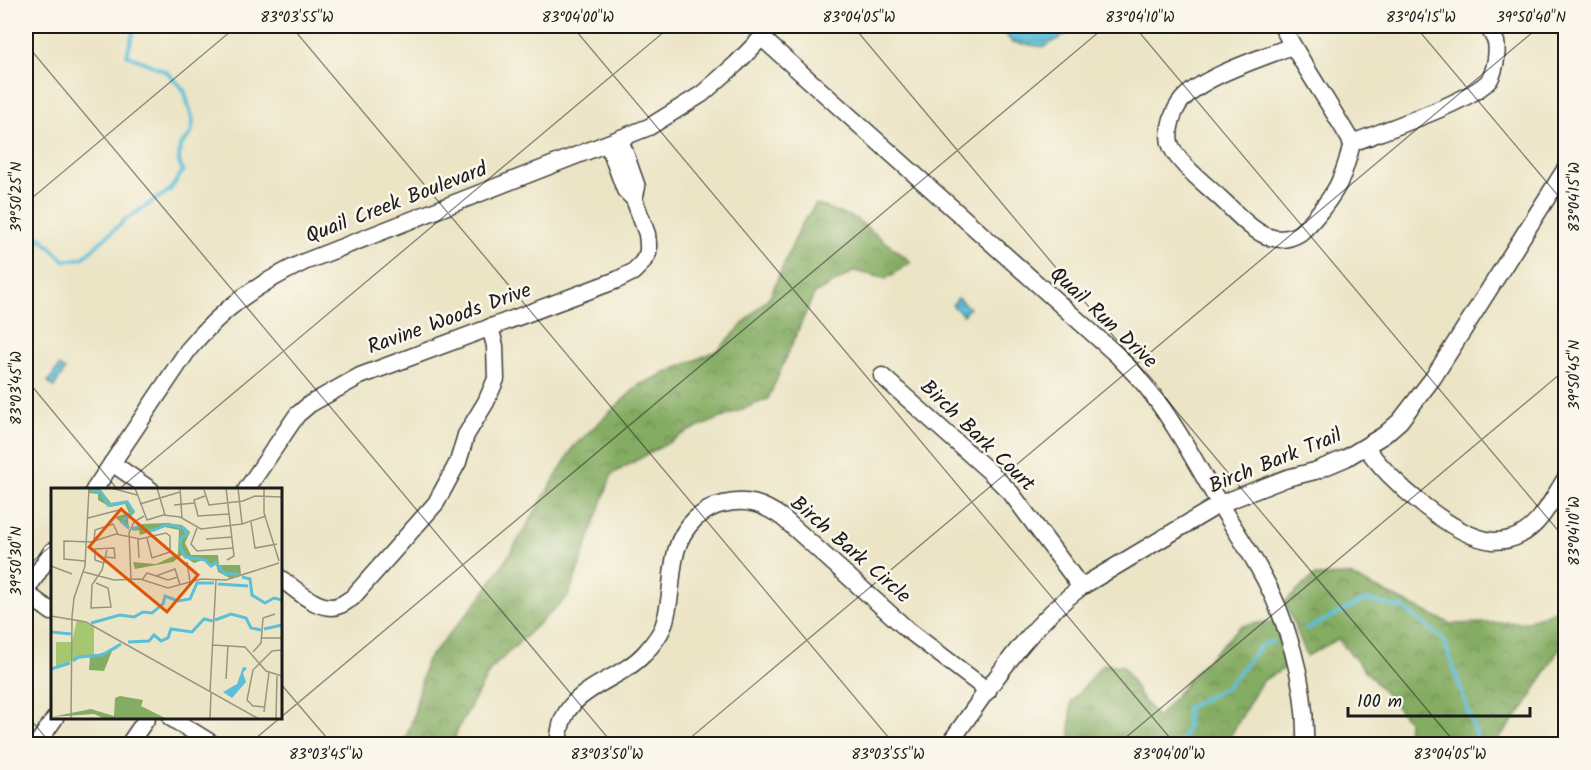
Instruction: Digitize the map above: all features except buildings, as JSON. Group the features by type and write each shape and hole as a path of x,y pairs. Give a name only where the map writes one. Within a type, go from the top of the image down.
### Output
{"street":[{"path":"1282,26 1352,143 1341,180 1305,227 1289,238 1273,238 1259,232 1197,177 1170,144 1169,132 1173,115 1182,100 1197,88 1293,46"},
{"path":"1352,143 1458,101 1481,89 1490,78 1495,66 1496,43 1488,26"},
{"name":"Quail Creek Boulevard","path":"95,488 193,343 231,305 266,280 304,262 649,127 702,94 767,32"},
{"name":"Quail Run Drive","path":"767,32 1118,357 1148,388 1170,420 1258,567 1273,598 1294,657 1301,687 1306,722 1305,744"},
{"name":"Ravine Woods Drive","path":"247,488 297,416 310,404 360,376 633,272 648,253 648,244 634,200 625,190 614,142"},
{"name":"Birch Bark Trail","path":"950,744 1038,625 1059,603 1081,587 1220,504 1346,458 1366,447 1400,421 1423,392 1566,168"},
{"path":"282,579 318,604 328,608 339,606 352,598 436,503 458,462 466,435 486,402 496,379 495,346 490,327"},
{"name":"Birch Bark Court","path":"882,376 1011,493 1081,587"},
{"path":"1366,447 1377,464 1417,501 1466,532 1493,541 1509,539 1533,526 1566,478"},
{"path":"112,463 150,488"},
{"name":"Birch Bark Circle","path":"559,744 558,738 563,720 572,705 600,682 625,671 655,643 663,626 673,559 687,527 714,506 733,501 750,501 768,507 783,518 908,630 988,691"},
{"path":"51,553 26,592 51,611"},
{"path":"37,744 54,719"},
{"path":"129,744 146,719"},
{"path":"174,719 213,744"}],"green space":[{"path":"816,204 856,219 911,262 886,279 855,271 814,294 768,399 687,432 612,474 569,595 491,669 456,733 455,744 404,744 413,718 426,661 481,597 511,552 574,446 639,385 718,350 770,296 801,225"},
{"path":"1349,575 1451,624 1525,622 1563,607 1565,608 1565,639 1526,705 1494,744 1407,744 1408,720 1338,639 1307,656 1285,602 1314,576"},
{"path":"1276,620 1289,666 1262,681 1226,744 1067,744 1070,741 1071,702 1103,664 1123,666 1143,700 1158,717 1198,669 1241,626"}],"water":[{"path":"998,26 1076,26 1072,31 1044,47 1012,42"},
{"path":"958,298 969,308 963,315 952,305"},
{"path":"59,366 65,370 54,387 48,382"}],"waterway":[{"path":"26,258 40,237 65,261 83,258 125,220 170,190 183,171 179,162 180,146 191,134 193,121 184,90 167,72 127,55 135,26"},
{"path":"1307,629 1365,600 1403,608 1444,640 1477,737 1474,744"},
{"path":"1182,744 1187,728 1187,708 1227,687 1260,646 1273,641"}]}
